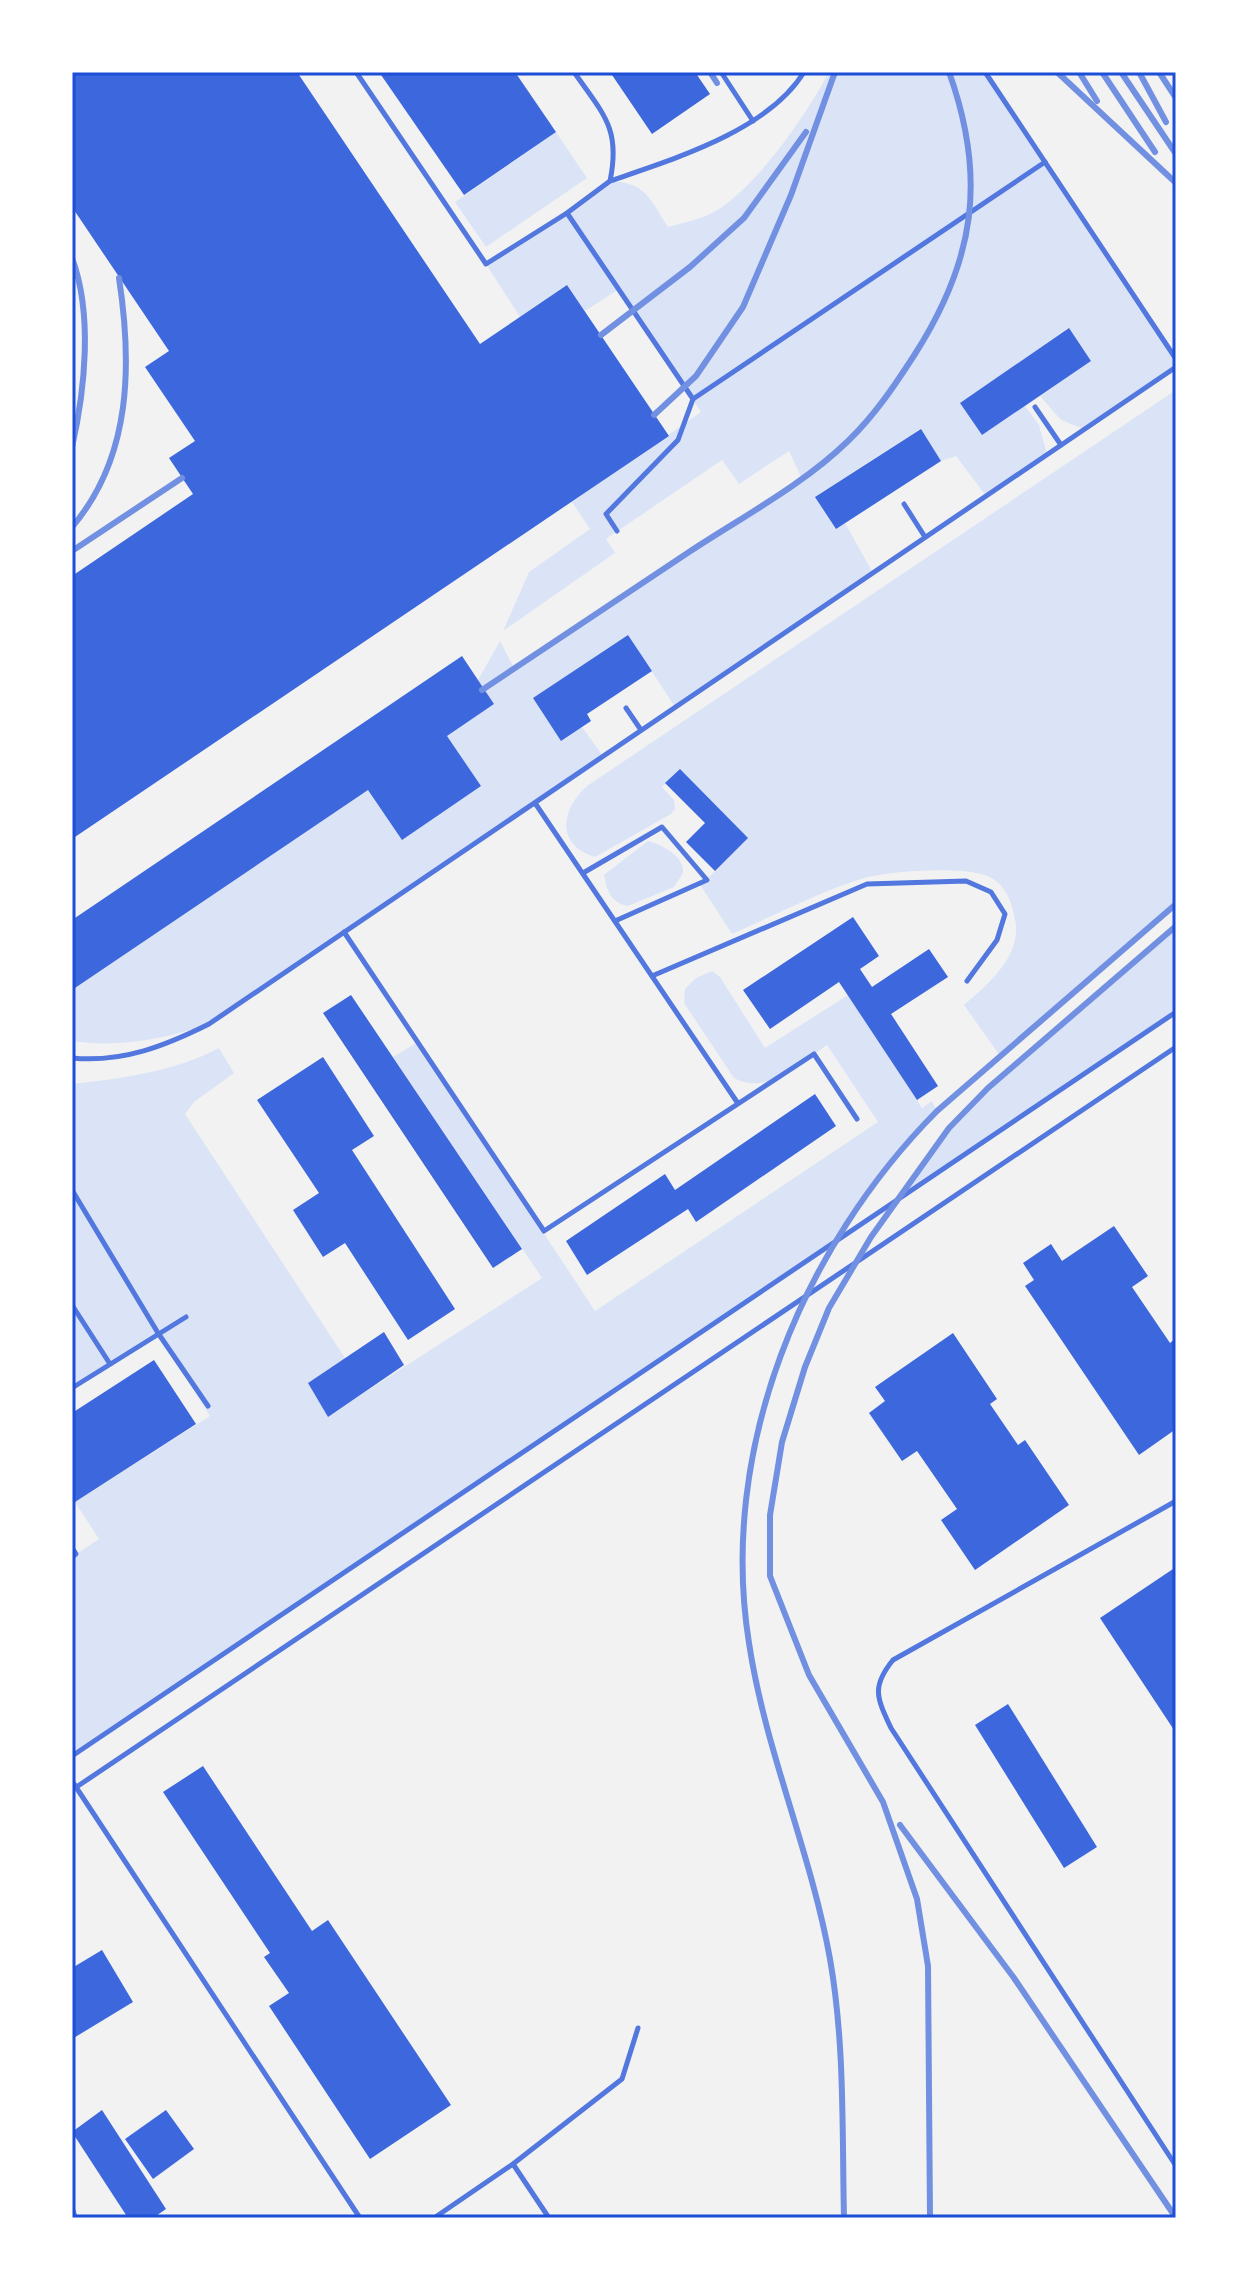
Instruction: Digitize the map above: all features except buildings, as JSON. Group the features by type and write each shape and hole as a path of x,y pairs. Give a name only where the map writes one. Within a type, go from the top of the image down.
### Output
{"lane":[{"path":"356,72 486,264 567,213 610,181 670,160 753,121 793,91 804,72"},
{"path":"574,72 608,122 616,151 610,181"},
{"path":"721,72 753,121"},
{"path":"985,72 1176,359"},
{"path":"617,531 606,514 678,440 693,399 1045,162"},
{"path":"567,213 693,399"},
{"path":"72,1058 123,1057 170,1043 209,1024 1176,367"},
{"path":"1035,407 1061,445"},
{"path":"904,504 925,537"},
{"path":"626,708 641,730"},
{"path":"535,803 737,1102"},
{"path":"583,873 662,827 707,880 615,921"},
{"path":"652,976 867,884 966,881 991,892 1005,914 997,940 967,981"},
{"path":"344,932 544,1231 814,1054 857,1119"},
{"path":"72,1756 1176,1012"},
{"path":"72,1790 1176,1047"},
{"path":"72,1190 158,1333 208,1406"},
{"path":"72,1305 110,1364"},
{"path":"72,1388 186,1317"},
{"path":"1176,1501 893,1660 879,1678 878,1701 891,1728 1176,2166"},
{"path":"72,1548 76,1554 72,1557"},
{"path":"72,1781 360,2218"},
{"path":"434,2218 513,2164 622,2079 638,2028"},
{"path":"513,2164 549,2218"}],"shaded area":[{"path":"829,72 985,72 1176,359 1176,367 1084,429 1061,420 1040,396 1091,361 1068,328 961,403 982,435 1025,406 1039,425 1047,454 986,496 956,456 941,461 920,429 816,496 845,523 873,573 675,707 628,635 534,698 561,740 582,727 603,756 209,1024 142,1041 72,1041 72,990 368,790 481,786 447,736 494,704 478,680 500,641 514,668 801,477 789,451 739,484 722,460 606,539 615,553 503,631 529,572 590,529 572,502 701,412 619,289 585,311 567,285 520,317 486,264 610,181 640,189 668,227 710,214 727,204 761,171 793,130"},
{"path":"556,132 587,178 486,247 455,202"},
{"path":"1176,390 1176,904 1000,1056 964,1005 1003,966 1014,942 1016,929 1011,905 1005,890 993,879 983,874 949,870 873,876 828,891 732,934 699,883 707,879 747,838 680,770 662,787 674,800 675,809 671,814 595,857 582,851 568,836 567,816 578,795 587,786"},
{"path":"648,841 676,856 683,873 674,887 628,906 622,904 611,895 604,875"},
{"path":"1176,926 1176,1012 898,1199 949,1128 988,1088"},
{"path":"712,971 720,977 765,1048 848,995 922,1108 932,1101 937,1111 882,1173 835,1242 72,1756 72,1557 99,1539 75,1502 210,1416 158,1333 72,1388 72,1084 166,1068 219,1048 234,1073 194,1102 185,1114 345,1358 308,1383 328,1416 542,1278 393,1057 418,1042 595,1311 878,1122 827,1045 794,1069 771,1080 746,1083 734,1078 684,1003 685,989 696,978"}],"railway":[{"path":"710,72 717,83"},
{"path":"654,415 696,376 743,307 791,195 835,72"},
{"path":"482,690 812,472 848,441 884,399 915,354 951,285 969,218 971,183 968,148 949,72"},
{"path":"1057,72 1176,183"},
{"path":"1079,72 1097,101"},
{"path":"1102,72 1155,152"},
{"path":"1121,72 1176,154"},
{"path":"1139,72 1166,122"},
{"path":"1159,72 1176,98"},
{"path":"601,335 690,267 744,218 806,132"},
{"path":"72,258 79,280 85,327 83,377 72,447"},
{"path":"72,527 92,500 117,440 126,376 119,278"},
{"path":"72,551 182,478"},
{"path":"844,2218 840,2056 830,1959 812,1880 756,1683 749,1643 743,1570 746,1498 759,1426 781,1356 810,1288 846,1224 889,1165 937,1111 1176,904"},
{"path":"930,2218 928,1966 917,1899 883,1802 809,1675 770,1576 770,1515 782,1442 805,1367 829,1308 871,1237 949,1128 988,1088 1176,926"},
{"path":"900,1825 1014,1978 1176,2218"},
{"path":"72,2209 75,2218"}]}
